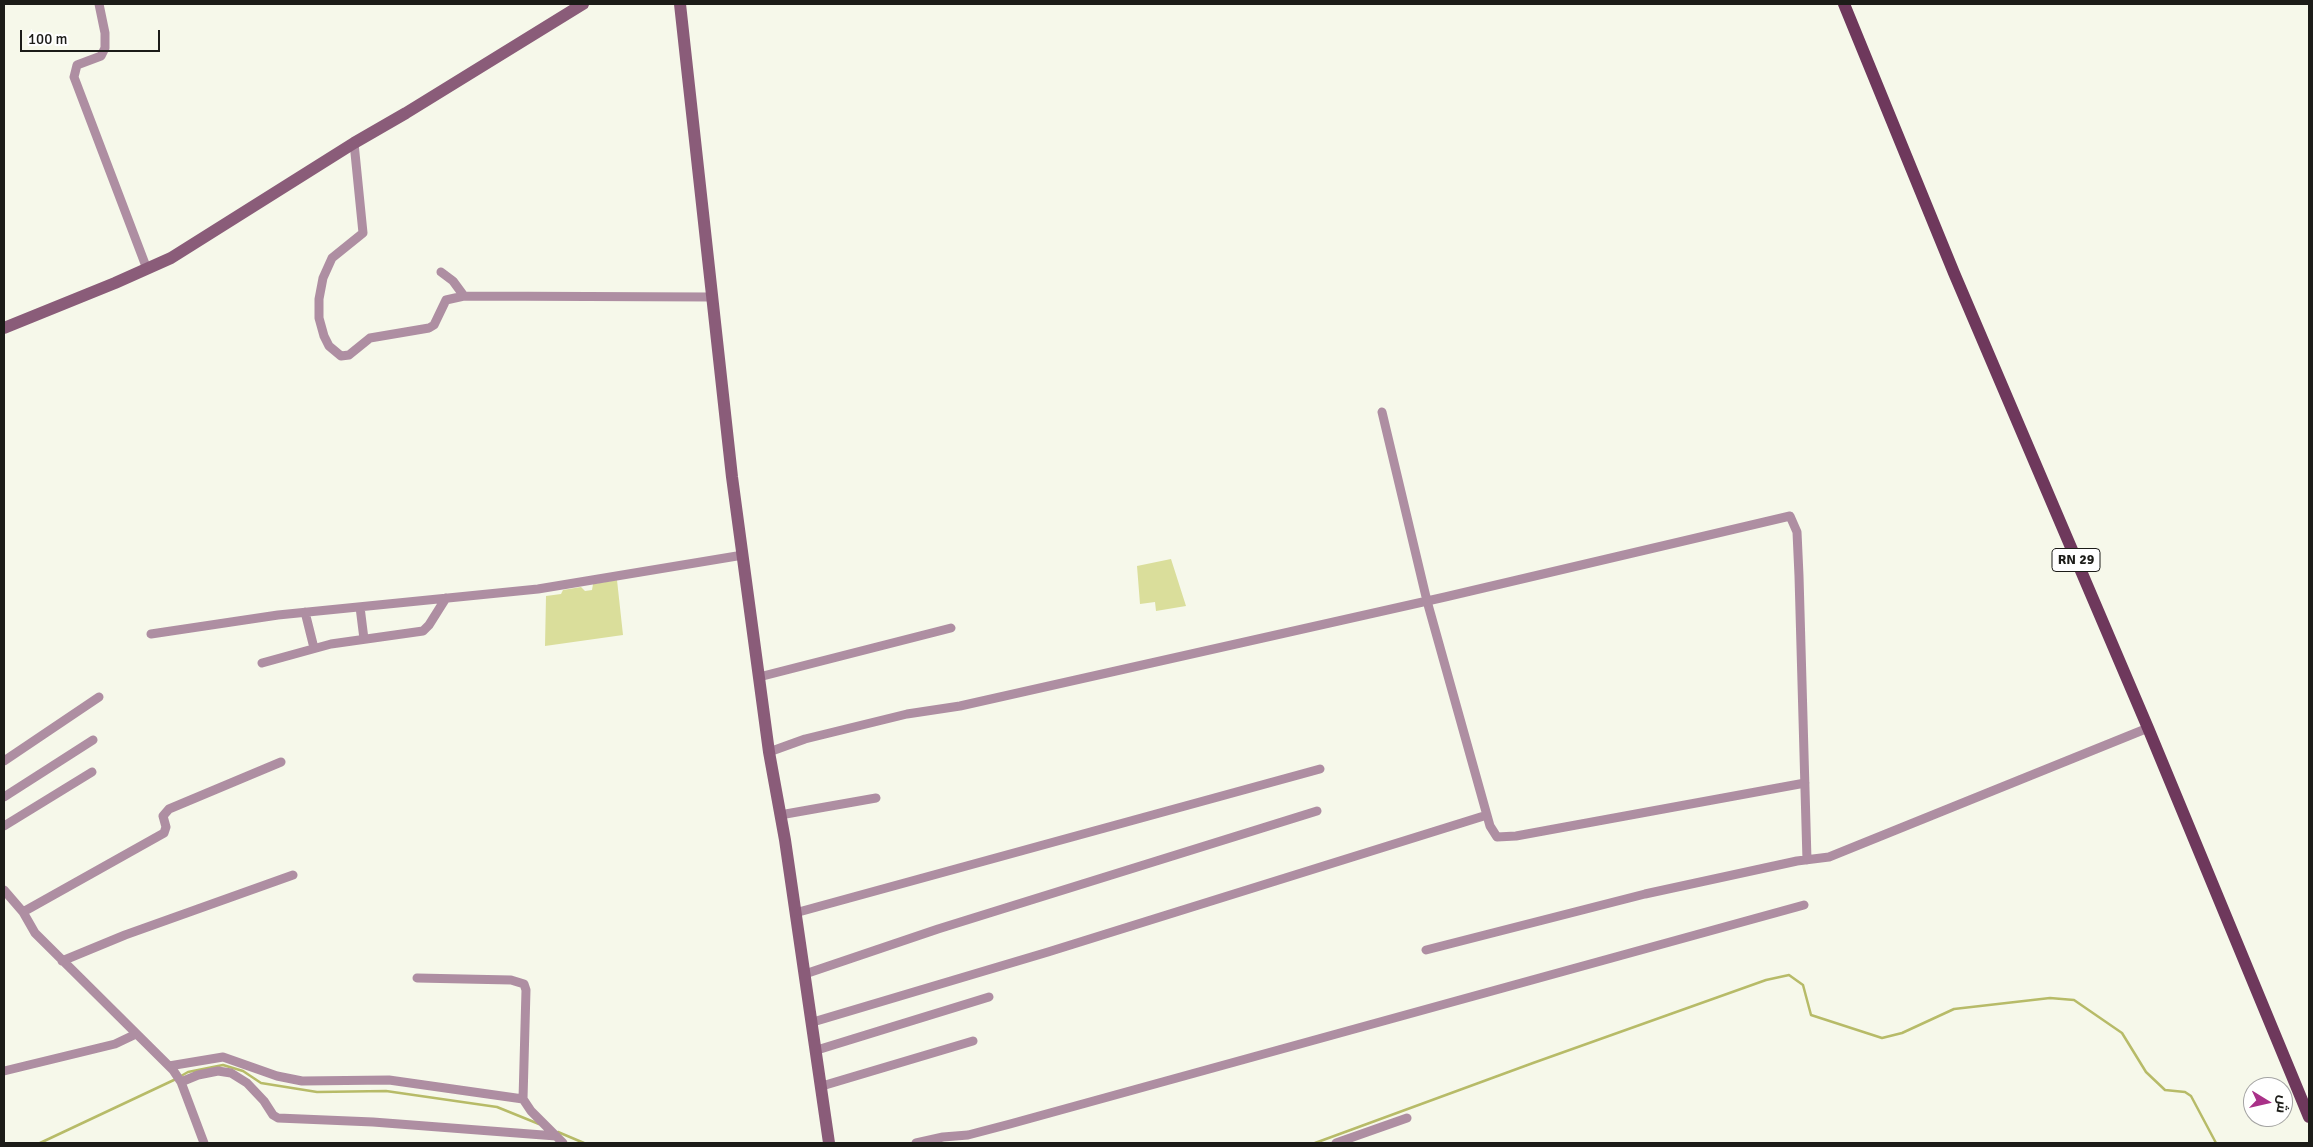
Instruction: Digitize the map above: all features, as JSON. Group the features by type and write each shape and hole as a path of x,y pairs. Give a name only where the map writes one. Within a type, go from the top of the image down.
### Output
{"main road":[{"name":"RN 29","path":"1844,4 1954,273 2148,728 2309,1117"}],"street":[{"path":"99,4 105,32 105,48 100,56 77,65 74,77 147,269"},
{"path":"4,328 147,269 198,242 354,143 583,4"},
{"path":"680,4 711,297 743,555 769,752 813,1022 829,1143"},
{"path":"354,143 363,233 332,258 323,278 319,318 329,346 341,356 349,355 370,338 429,328 434,325 446,300 464,296 711,297"},
{"path":"441,272 453,281 464,296"},
{"path":"1382,412 1427,600 1487,814 1497,837 1516,836 1805,783"},
{"path":"769,752 805,738 907,714 960,706 1790,516 1796,532 1808,860"},
{"path":"151,634 305,612 538,589 743,555"},
{"path":"262,663 314,648 422,631 429,625 446,598"},
{"path":"360,606 364,639"},
{"path":"305,612 314,648"},
{"path":"759,677 951,628"},
{"path":"4,760 99,697"},
{"path":"1426,950 1645,894 1829,857 2148,728"},
{"path":"4,797 94,740"},
{"path":"23,912 164,833 166,828 163,816 169,809 281,762"},
{"path":"795,913 1320,769"},
{"path":"4,826 92,772"},
{"path":"780,815 876,798"},
{"path":"805,974 938,929 1317,811"},
{"path":"813,1022 1048,952 1487,814"},
{"path":"62,961 142,928 293,875"},
{"path":"4,890 23,912 35,933 171,1068 180,1081 204,1143"},
{"path":"916,1143 943,1137 968,1135 1010,1124 1804,905"},
{"path":"417,978 512,980 524,984 526,990 523,1099 563,1143"},
{"path":"817,1050 989,997"},
{"path":"4,1071 115,1044 136,1034"},
{"path":"822,1086 973,1041"},
{"path":"171,1068 223,1057 232,1058 277,1076 302,1081 389,1080 523,1099"},
{"path":"180,1081 218,1071 231,1073 247,1084 264,1101 273,1115 278,1118 374,1122 556,1136"},
{"path":"1336,1143 1407,1118"}],"green space":[{"path":"1171,559 1186,606 1156,611 1155,602 1140,604 1137,566"},
{"path":"617,580 623,635 545,646 546,596 561,594 563,590 581,587 585,591 592,590 593,584"}],"waterway":[{"path":"1315,1143 1766,980 1789,975 1803,985 1811,1015 1882,1038 1902,1033 1954,1009 2050,998 2074,1000 2122,1033 2146,1072 2165,1090 2185,1092 2191,1096 2216,1143"},
{"path":"181,1076 188,1072 223,1065 243,1071 261,1083 317,1092 386,1091 497,1107 539,1124"},
{"path":"40,1143 176,1079"},
{"path":"558,1132 584,1143"}]}
